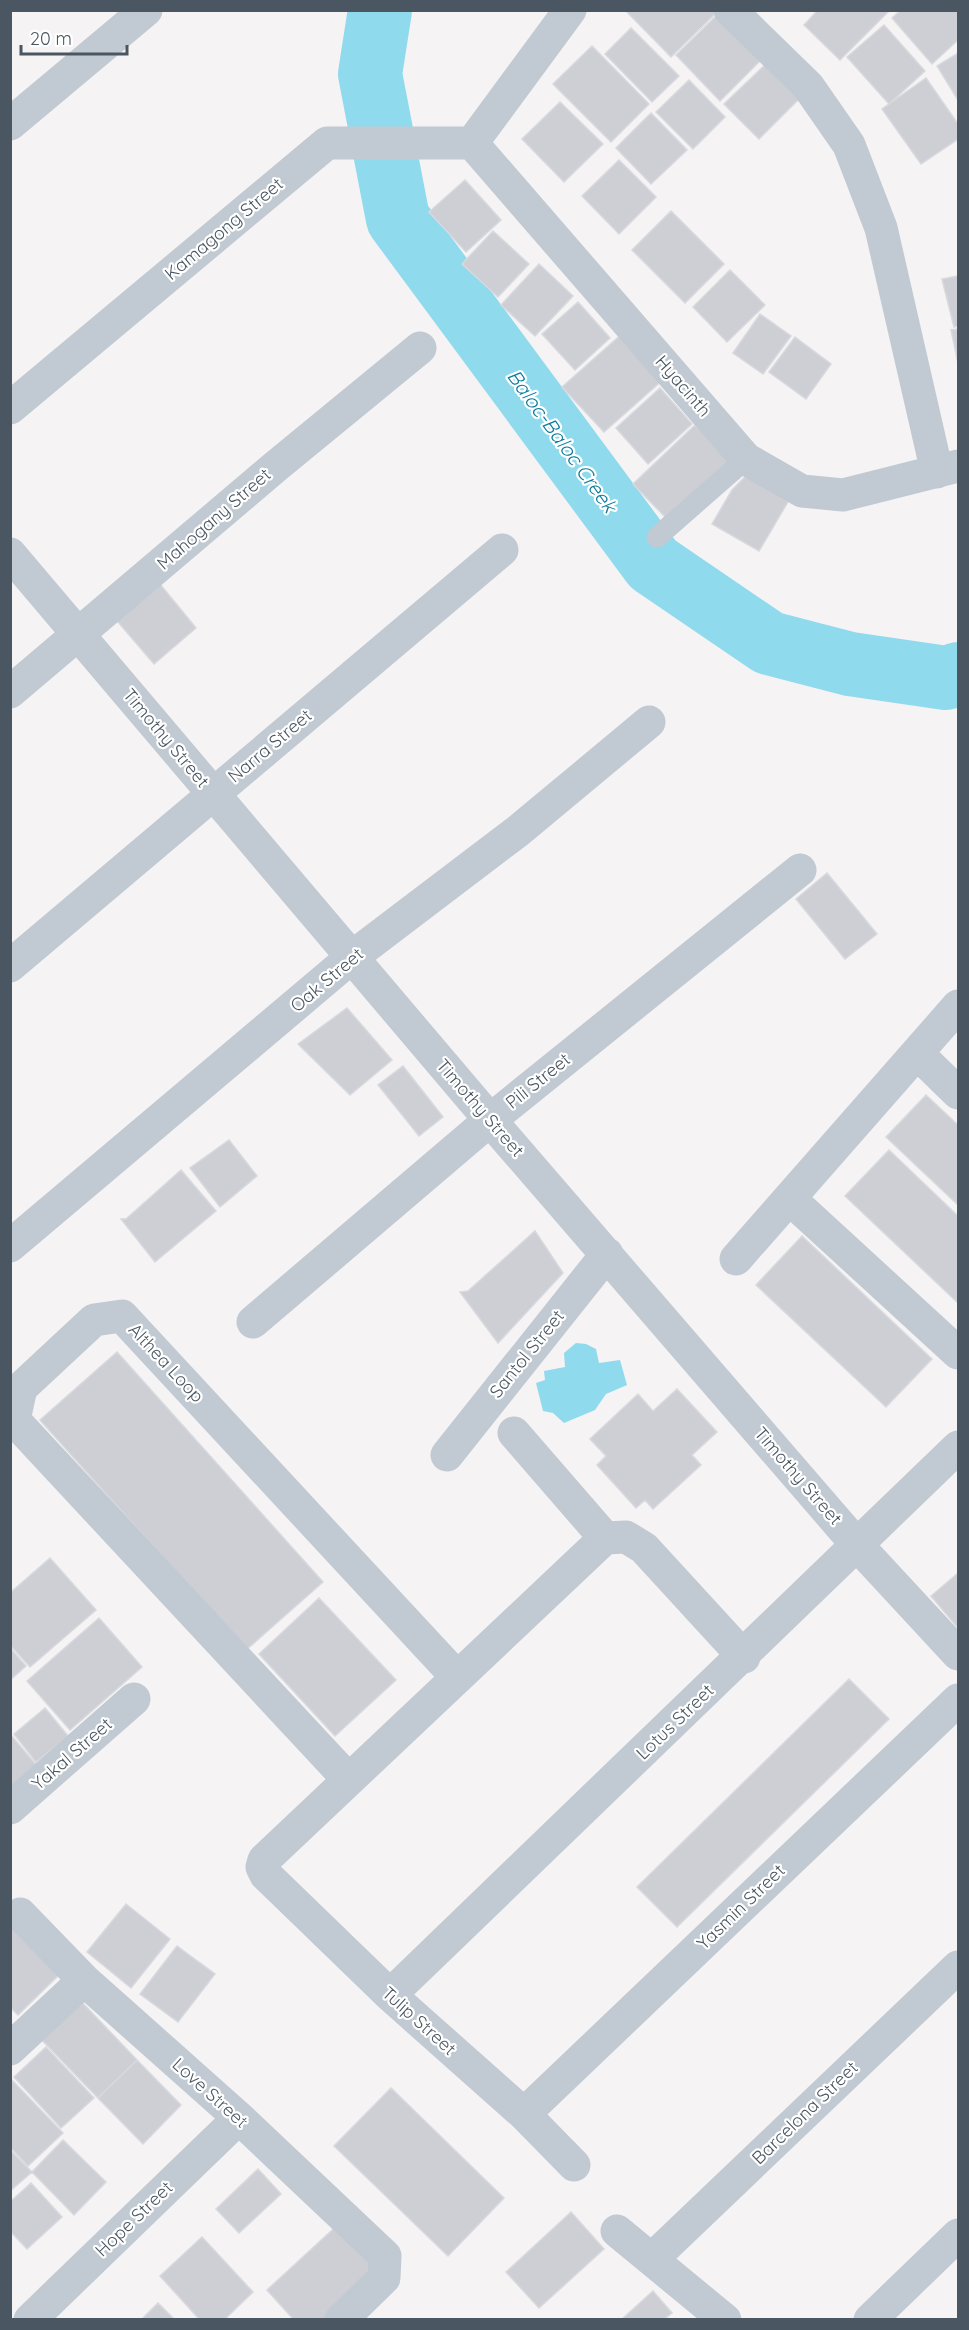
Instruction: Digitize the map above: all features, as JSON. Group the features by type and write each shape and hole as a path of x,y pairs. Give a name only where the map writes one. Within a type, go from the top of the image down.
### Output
{"street":[{"path":"10,124 146,10"},
{"path":"472,143 570,10"},
{"path":"730,10 808,86 849,145 881,228 948,469"},
{"name":"Kamagong Street","path":"10,408 327,143 472,143"},
{"name":"Hyacinth","path":"472,143 746,459 802,490 843,495 948,469"},
{"name":"Mahogany Street","path":"10,692 79,636 275,467 420,348"},
{"name":"Narra Street","path":"10,966 502,550"},
{"name":"Timothy Street","path":"10,554 490,1120 858,1546 958,1654"},
{"name":"Oak Street","path":"10,1246 352,957 518,831 649,722"},
{"name":"Pili Street","path":"253,1323 490,1120 800,870"},
{"path":"736,1259 958,1006"},
{"path":"918,1054 958,1094"},
{"path":"790,1199 958,1353"},
{"name":"Santol Street","path":"447,1455 607,1254"},
{"name":"Althea Loop","path":"348,1779 14,1420 21,1388 94,1320 122,1316 456,1676"},
{"path":"514,1433 605,1538"},
{"name":"Lotus Street","path":"390,1995 744,1657 958,1448"},
{"path":"348,1779 605,1538 626,1537 644,1548 744,1657"},
{"name":"Yakal Street","path":"10,1808 134,1699"},
{"name":"Yasmin Street","path":"524,2114 958,1700"},
{"name":"Tulip Street","path":"348,1779 264,1860 262,1867 266,1875 390,1995 524,2114 574,2165"},
{"name":"Love Street","path":"20,1914 84,1980 239,2118 385,2256 384,2278 341,2319"},
{"name":"Barcelona Street","path":"652,2259 958,1967"},
{"path":"10,2049 84,1980"},
{"name":"Hope Street","path":"30,2319 239,2118"},
{"path":"617,2231 725,2319"},
{"path":"870,2319 958,2235"}],"lane":[{"path":"657,537 746,459"}],"water":[{"path":"576,1343 586,1344 596,1349 599,1363 620,1360 627,1385 606,1394 595,1410 564,1423 553,1413 543,1411 536,1383 545,1380 544,1371 565,1367 564,1353"}],"building":[{"path":"625,10 719,10 671,57"},
{"path":"818,10 889,11 840,60 804,25"},
{"path":"901,10 958,10 958,40 932,64 892,18"},
{"path":"720,12 764,57 720,101 676,55"},
{"path":"884,25 925,71 889,104 847,57"},
{"path":"631,28 679,76 652,102 605,54"},
{"path":"592,46 649,104 611,142 553,84"},
{"path":"958,53 958,100 937,66"},
{"path":"766,64 800,98 759,139 724,104"},
{"path":"926,78 958,124 958,139 921,164 882,109"},
{"path":"689,80 725,117 693,149 656,112"},
{"path":"560,102 603,144 564,182 522,139"},
{"path":"651,113 687,150 651,184 616,148"},
{"path":"619,160 656,197 619,234 582,196"},
{"path":"465,180 501,220 466,252 429,212"},
{"path":"671,211 724,264 685,303 632,250"},
{"path":"493,231 529,264 498,297 462,264"},
{"path":"539,264 573,296 535,336 501,305"},
{"path":"730,270 765,305 727,342 693,307"},
{"path":"958,276 958,326 954,327 942,279"},
{"path":"578,302 610,338 575,370 542,334"},
{"path":"760,314 791,336 763,374 733,353"},
{"path":"958,329 958,363 951,330"},
{"path":"624,332 665,378 604,432 562,387"},
{"path":"795,337 831,364 806,399 769,372"},
{"path":"660,388 692,424 648,464 616,428"},
{"path":"695,425 732,462 670,522 633,484"},
{"path":"747,475 792,495 759,551 712,524 732,490"},
{"path":"155,578 196,628 154,664 112,615"},
{"path":"827,873 877,934 845,959 796,899"},
{"path":"347,1008 392,1060 350,1095 298,1044"},
{"path":"403,1066 443,1117 419,1136 378,1085"},
{"path":"926,1095 958,1125 958,1205 886,1137"},
{"path":"229,1140 257,1176 220,1207 190,1168"},
{"path":"889,1150 958,1216 958,1303 845,1196"},
{"path":"181,1170 216,1211 155,1262 121,1219 126,1219"},
{"path":"535,1231 563,1273 498,1343 460,1292 468,1291"},
{"path":"802,1236 932,1359 886,1407 756,1285"},
{"path":"117,1352 323,1582 246,1650 40,1420"},
{"path":"677,1389 717,1432 692,1455 701,1465 653,1509 645,1500 636,1508 597,1465 606,1456 590,1439 638,1394 653,1411"},
{"path":"50,1558 96,1610 30,1667 10,1645 10,1593"},
{"path":"958,1573 958,1628 931,1596"},
{"path":"319,1598 396,1680 335,1736 259,1654"},
{"path":"99,1618 142,1667 70,1730 27,1681"},
{"path":"10,1648 26,1666 10,1680"},
{"path":"849,1679 889,1719 677,1927 637,1887"},
{"path":"45,1708 68,1736 36,1762 14,1734"},
{"path":"10,1734 38,1767 10,1789"},
{"path":"126,1904 170,1939 131,1988 87,1952"},
{"path":"10,1915 64,1970 18,2015 10,2007"},
{"path":"177,1946 215,1974 178,2022 140,1994"},
{"path":"76,1996 137,2060 98,2098 36,2034"},
{"path":"46,2047 94,2098 61,2128 14,2077"},
{"path":"137,2060 181,2105 143,2144 98,2098"},
{"path":"10,2078 63,2133 28,2166 10,2147"},
{"path":"391,2088 504,2198 448,2256 334,2146"},
{"path":"63,2140 106,2182 74,2215 32,2172"},
{"path":"10,2150 32,2172 10,2191"},
{"path":"258,2169 281,2194 239,2233 216,2209"},
{"path":"31,2183 62,2217 27,2249 10,2231 10,2202"},
{"path":"571,2212 604,2249 539,2308 506,2272"},
{"path":"343,2220 386,2266 329,2320 294,2320 267,2290"},
{"path":"202,2237 253,2292 224,2320 200,2320 160,2276"},
{"path":"653,2291 672,2313 663,2320 621,2320"},
{"path":"158,2303 175,2320 141,2320"}],"waterway":[{"name":"Baloc-Baloc Creek","path":"380,10 370,74 398,219 653,564 769,643 850,664 946,678 958,674"}]}
